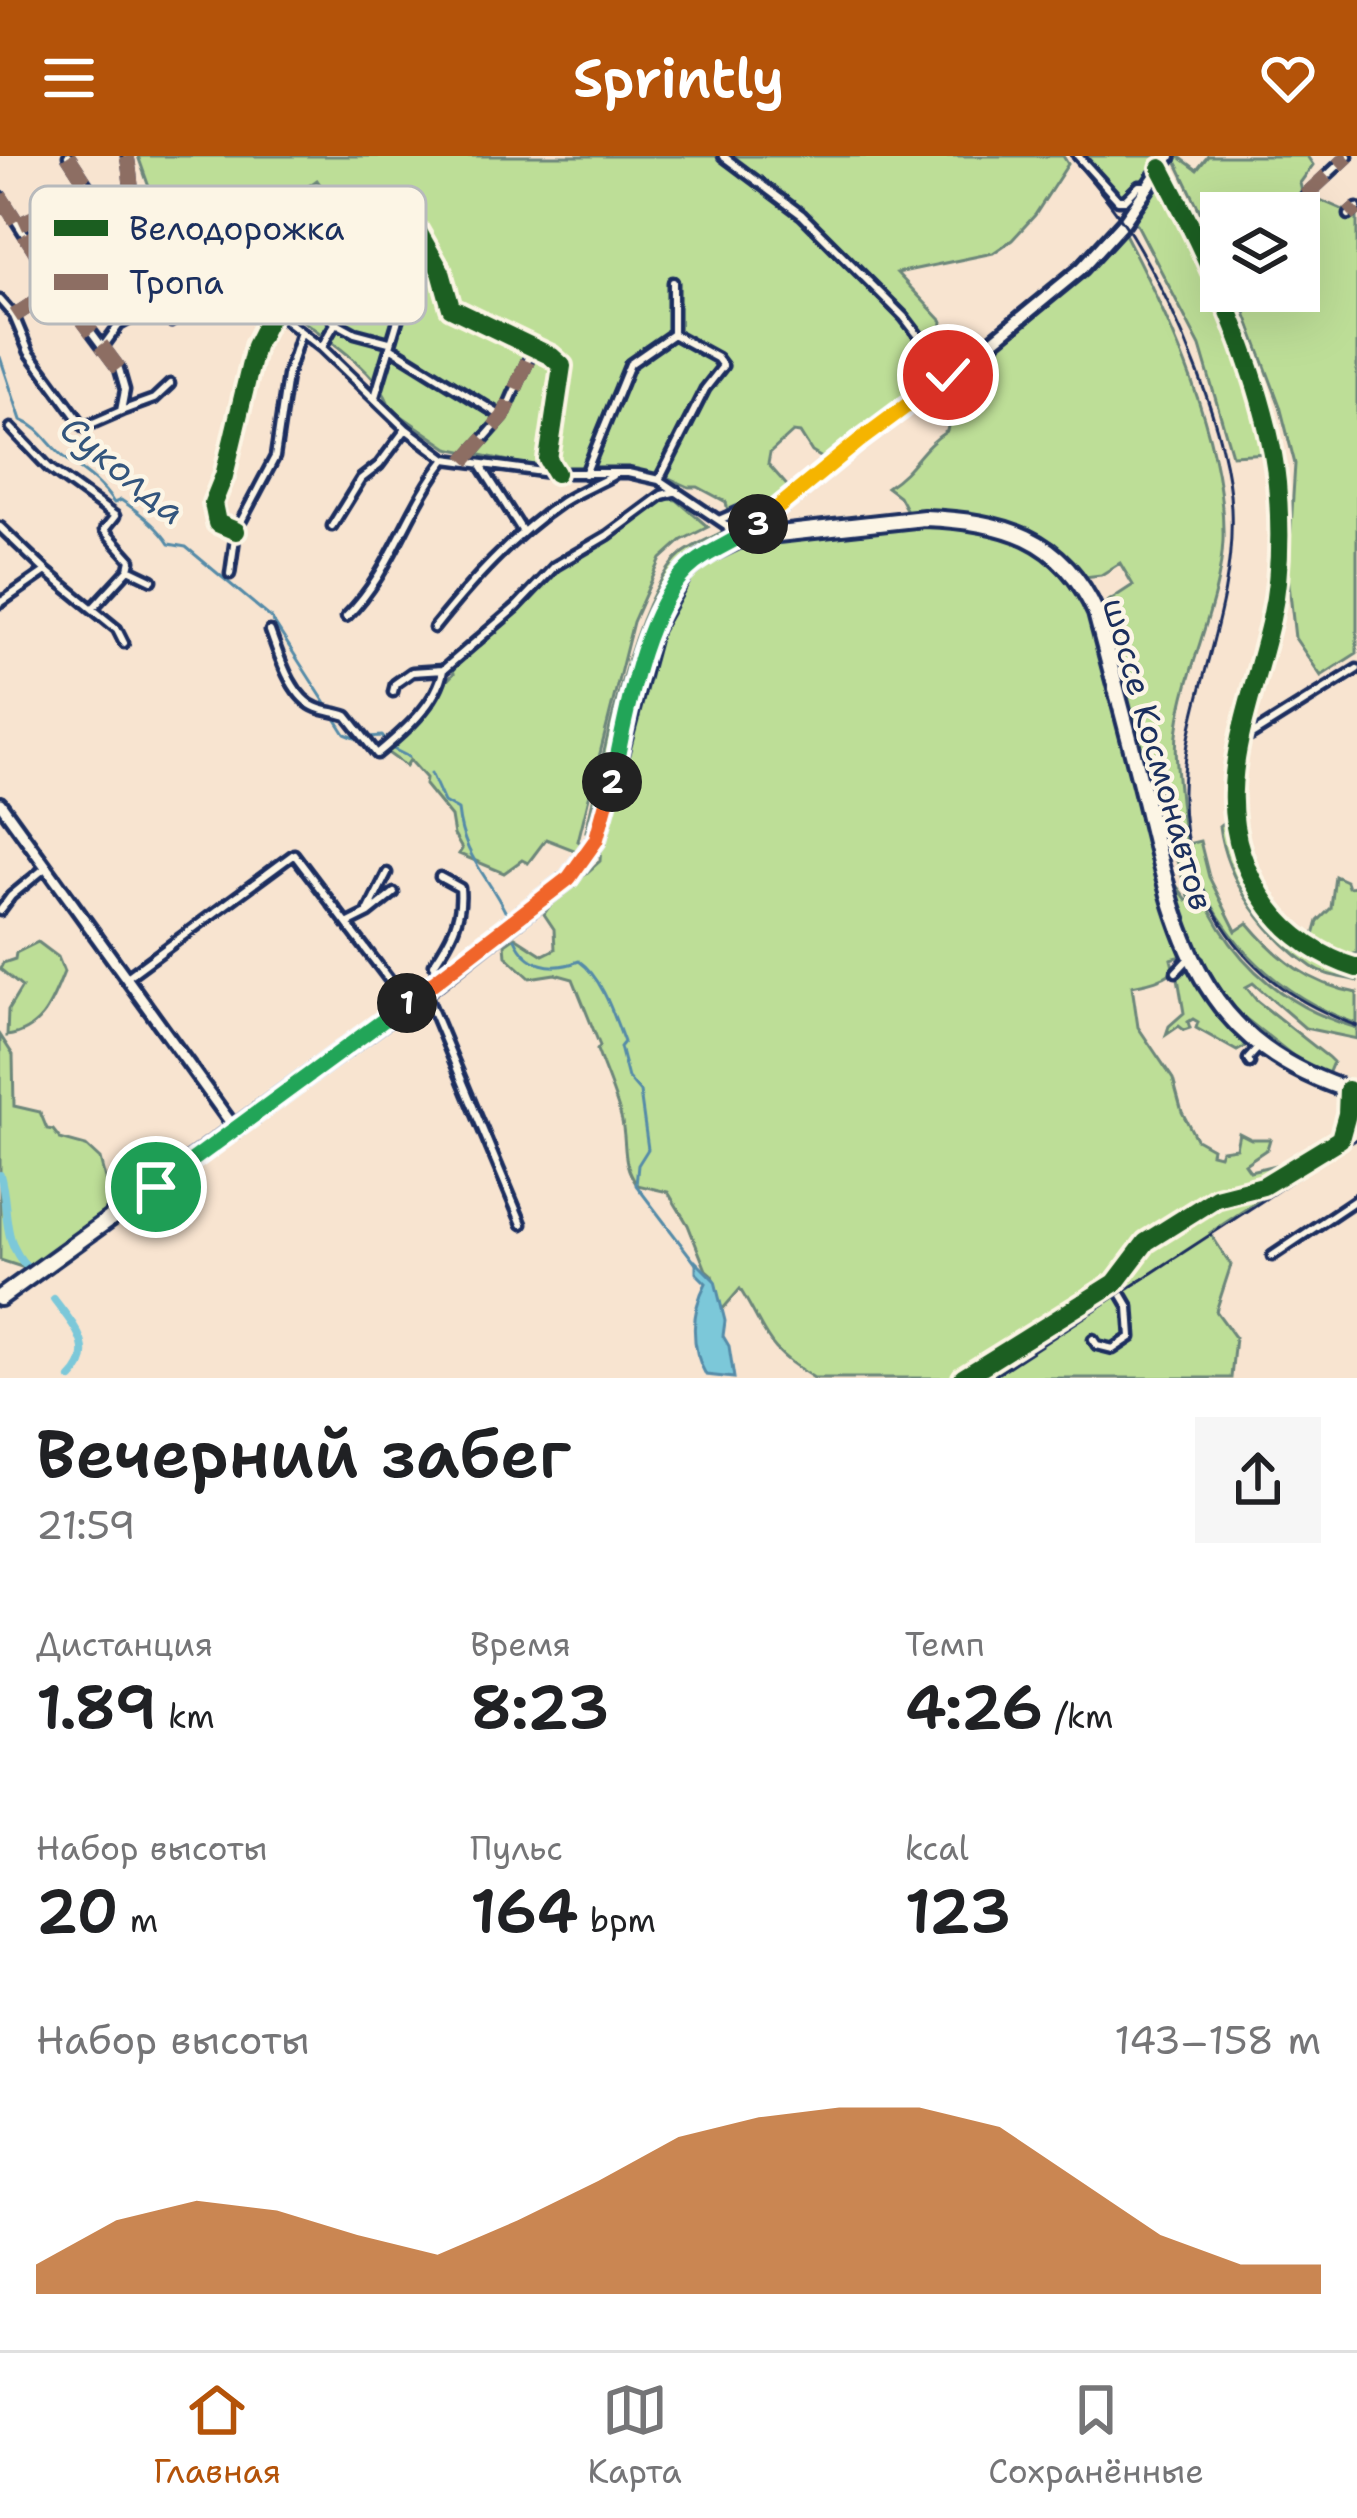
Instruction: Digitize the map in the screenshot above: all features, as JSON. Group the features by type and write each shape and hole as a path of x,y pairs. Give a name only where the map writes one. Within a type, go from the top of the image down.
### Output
{"main road":[{"path":"738,540 1082,268 1124,222 1165,162"},
{"name":"шоссе Космонавтов","path":"0,1298 423,992 569,878 596,840 653,628 684,573 703,557 738,540 950,519 1010,530 1052,553 1073,572 1096,613 1162,878 1190,956 1228,1017 1310,1078 1352,1091"}],"street":[{"path":"68,156 88,186"},
{"path":"127,156 133,186"},
{"path":"723,156 802,215 904,317 948,375"},
{"path":"1078,156 1118,200 1125,200 1139,185 1148,186"},
{"path":"1309,192 1348,156"},
{"path":"1165,162 1250,368 1275,466 1280,526 1276,589 1232,770 1232,822 1249,876 1287,928 1336,961 1357,968"},
{"path":"0,196 30,240"},
{"path":"1349,215 1357,208"},
{"path":"20,224 30,219"},
{"path":"426,246 441,272 451,308 551,356 562,366 548,460 556,473"},
{"path":"673,282 673,334"},
{"path":"0,300 14,316 29,352 84,427 154,399 170,384"},
{"path":"14,316 30,305"},
{"path":"87,324 119,369 125,390 122,411"},
{"path":"104,347 121,324"},
{"path":"236,531 217,523 213,503 224,476 255,346 267,324"},
{"path":"291,324 406,429 446,459 659,480 726,525 738,540"},
{"path":"322,348 333,324"},
{"path":"340,324 390,345 502,417"},
{"path":"374,398 396,324"},
{"path":"230,574 236,531 275,457 287,376 301,332"},
{"path":"585,474 630,364 673,334"},
{"path":"659,480 705,389 723,365 673,334"},
{"path":"464,461 502,417 532,350"},
{"path":"11,428 49,468 116,516 104,530 131,560 129,569 93,608"},
{"path":"332,526 361,479 380,465 406,429"},
{"path":"346,617 385,570 394,543 446,459"},
{"path":"480,464 523,532"},
{"path":"434,628 474,579 523,532 565,500 615,474"},
{"path":"393,692 395,684 412,672 443,670 516,608 555,566 662,495 677,491"},
{"path":"718,520 751,506 772,512"},
{"path":"0,527 46,572 117,629 124,644"},
{"path":"129,569 152,580"},
{"path":"0,603 46,572"},
{"path":"270,632 275,650 308,704 347,716 377,754 425,707 441,685 443,670"},
{"path":"1239,743 1357,669"},
{"path":"0,803 236,1130"},
{"path":"126,978 294,854 393,985 423,992 522,1223"},
{"path":"0,911 45,867"},
{"path":"366,914 387,873"},
{"path":"440,877 460,888 461,898 454,937 434,964 440,978"},
{"path":"346,924 394,892"},
{"path":"1176,972 1190,956"},
{"path":"1250,1063 1248,1059 1262,1045"},
{"path":"963,1378 1115,1283 1146,1242 1216,1198 1263,1186 1340,1139 1352,1091"},
{"path":"1272,1256 1357,1199"},
{"path":"0,1280 16,1287"},
{"path":"1093,1340 1113,1348 1131,1337 1130,1307 1115,1283"}],"green space":[{"path":"138,156 1063,156 1068,164 1035,215 993,253 897,273 942,321 940,344 955,333 972,352 827,461 812,452 800,433 793,432 770,453 768,464 791,490 744,530 731,526 726,502 662,475 542,468 448,448 390,408 372,378 307,324 426,324 426,186 321,186 317,180 308,186 149,186"},
{"path":"1084,156 1164,156 1130,194 1120,196"},
{"path":"1208,156 1307,156 1313,165 1300,183 1302,192 1200,192 1200,211 1174,157 1197,170"},
{"path":"1160,178 1200,258 1200,312 1224,312 1269,453 1232,455 1200,346 1131,213"},
{"path":"1320,200 1357,216 1357,653 1321,676 1295,638 1288,575 1295,464 1280,406 1245,312 1320,312"},
{"path":"1123,230 1191,380 1205,421 1221,502 1221,565 1177,736 1186,840 1211,912 1255,971 1318,1014 1357,1028 1357,1039 1305,1028 1253,983 1246,987 1333,1062 1328,1074 1311,1070 1222,1000 1192,947 1172,880 1190,899 1172,846 1159,782 1143,771 1102,613 1107,602 1133,585 1120,563 1101,575 1084,577 1024,533 983,519 907,511 887,487 947,431 949,421 963,408 967,398 962,369"},
{"path":"677,500 708,527 682,540 661,559 633,622 579,852 546,839 528,863 522,860 504,873 459,854 462,849 451,817 425,785 426,778 410,760 406,766 385,751 434,701 454,673 450,665 557,568 649,506"},
{"path":"930,524 1025,542 1060,566 1091,611 1186,955 1171,959 1174,971 1169,974 1132,986 1138,1027 1173,1079 1196,1139 1212,1148 1211,1153 1236,1148 1239,1133 1251,1139 1270,1139 1267,1149 1245,1164 1250,1171 1287,1162 1303,1171 1210,1233 1231,1265 1216,1311 1235,1337 1231,1378 814,1378 776,1349 740,1289 722,1310 712,1275 668,1192 637,1185 628,1168 621,1117 597,1050 600,1046 573,979 555,974 530,978 506,956 505,944 515,937 543,955 555,949 554,929 544,914 600,861 602,828 639,686 667,612 685,583 704,564 751,545 813,534"},
{"path":"724,531 727,537 677,572 647,629 590,831 586,831 621,683 649,605 683,553"},
{"path":"1225,821 1242,872 1269,916 1307,951 1357,973 1357,981 1312,967 1264,923 1230,867 1219,826"},
{"path":"1200,841 1209,877 1236,931 1248,923 1296,969 1357,993 1357,1024 1298,996 1249,956 1229,932 1198,876 1187,844"},
{"path":"1335,876 1348,887 1357,886 1357,953 1345,957 1313,939 1318,921 1331,908"},
{"path":"38,942 58,957 64,972 38,1021 7,1036 8,1010 22,987 0,969 16,953"},
{"path":"1185,967 1210,1004 1245,1036 1244,1047 1237,1051 1196,1028 1198,1022 1193,1019 1188,1022 1190,1028 1179,1026 1166,1035 1184,1013 1177,972"},
{"path":"0,1035 13,1055 14,1106 40,1112 47,1129 60,1139 86,1146 100,1159 109,1194 99,1219 28,1269 0,1260"}],"water":[{"path":"696,1262 715,1281 734,1378 706,1375 697,1353 697,1305 706,1283 696,1273"}],"waterway":[{"name":"Суколда","path":"0,357 21,420 97,483 114,503 121,500 135,509 169,544 186,547 271,618 328,707"},
{"name":"Суколда","path":"333,715 345,734 382,736 391,748 409,757"},
{"path":"431,773 444,802 458,810 470,852 506,913"},
{"name":"Суколда","path":"515,939 526,955 541,964 579,961 601,987 624,1042 620,1047 628,1078 640,1092 648,1149 638,1165 636,1185 696,1264"},
{"path":"0,1175 10,1235 29,1269"},
{"path":"54,1299 83,1348 83,1358 71,1378"}],"railway":[{"path":"1071,156 1130,232 1168,303 1198,372 1228,478 1229,565 1185,768 1184,818 1195,870 1222,924 1264,974 1298,998 1357,1026"},
{"path":"991,1378 1357,1139"}],"marked path":[{"path":"68,156 88,186"},
{"path":"127,156 131,186"},
{"path":"1309,192 1348,156"},
{"path":"0,196 30,243"},
{"path":"1349,215 1357,208"},
{"path":"20,224 30,219"},
{"path":"14,316 30,305"},
{"path":"86,324 119,369"},
{"path":"464,461 503,417 532,351"}],"cycle path":[{"path":"1161,168 1233,321 1261,404 1277,483 1277,585 1235,765 1237,836 1248,871 1277,918 1308,945 1357,968"},
{"path":"426,246 441,272 451,308 551,356 562,366 548,460 556,473"},
{"path":"236,531 217,523 213,503 224,476 255,346 266,324"},
{"path":"963,1378 1115,1283 1146,1242 1216,1198 1263,1186 1340,1139 1348,1090"}],"route":[{"path":"156,1187 425,991 569,878 596,840 653,628 684,573 703,557 742,538 948,375"}]}
